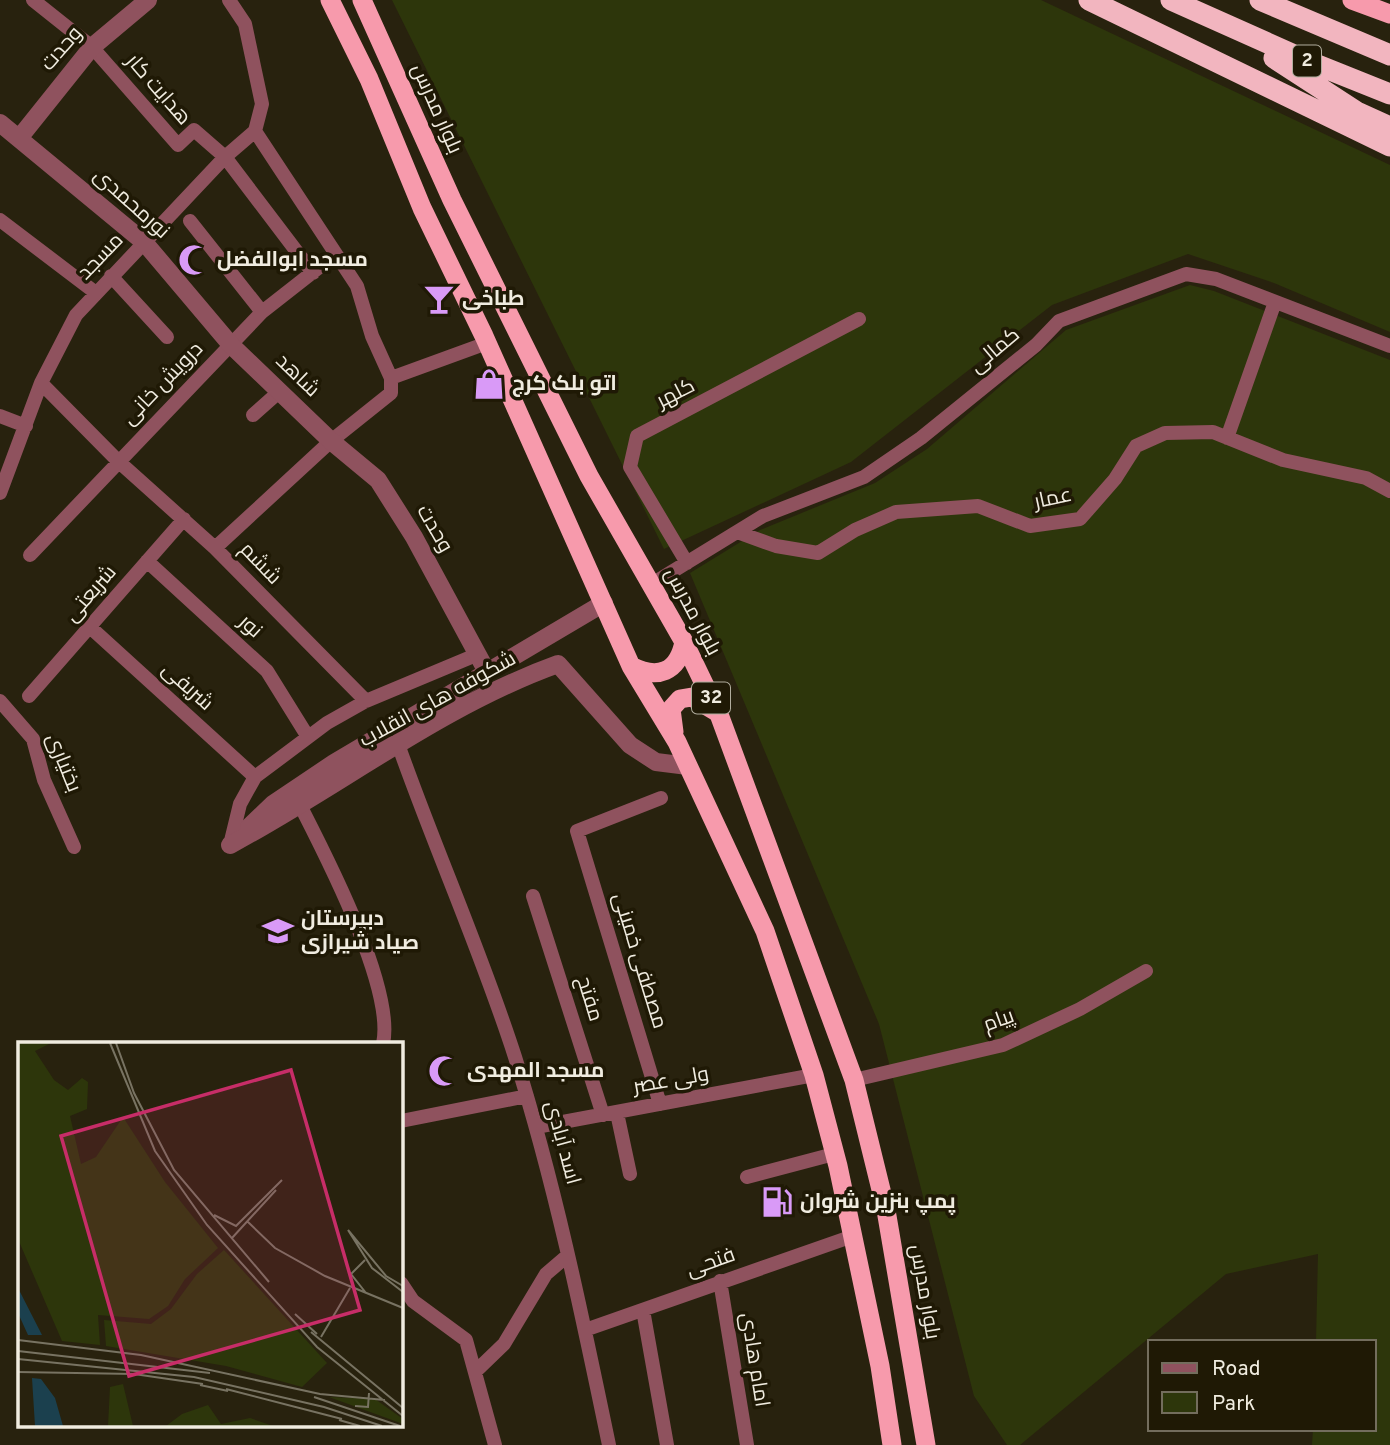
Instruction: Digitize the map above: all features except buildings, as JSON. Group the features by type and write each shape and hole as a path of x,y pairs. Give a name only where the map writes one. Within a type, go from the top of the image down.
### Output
{"highway":[{"path":"319,0 369,79"},
{"name":"32","path":"330,0 369,79 422,208 487,343 631,666 677,742 765,931 814,1075 834,1154 880,1366 892,1445"},
{"name":"بلوار مدرس","path":"362,0 452,200 589,476 684,642 718,713 854,1080 886,1210 926,1445"},
{"path":"1089,0 1390,146"},
{"name":"2","path":"1171,0 1225,26 1390,94"},
{"name":"2","path":"1260,0 1390,55"},
{"path":"1352,0 1390,14"},
{"path":"1379,0 1390,4"},
{"path":"1225,26 1357,112 1390,127"},
{"path":"631,666 644,673 662,674 676,666 684,642"},
{"path":"677,742 670,720 671,709 680,699 692,697 718,713"}],"street":[{"path":"33,0 92,47"},
{"name":"وحدت","path":"20,137 92,47 148,0"},
{"path":"215,548 331,441 391,393 391,378 372,336 357,286 255,131 262,104 245,24 229,0"},
{"name":"هدایت کار","path":"92,47 178,145 194,130 225,158"},
{"path":"0,123 20,137"},
{"name":"مسجد","path":"0,493 41,383 76,315 225,158 255,131"},
{"name":"نورمحمدی","path":"20,137 144,242 231,345"},
{"path":"225,158 313,272"},
{"path":"0,220 96,293"},
{"path":"190,221 262,312"},
{"name":"درویش خانی","path":"30,555 262,312 337,254"},
{"name":"کمالی","path":"652,584 763,516 864,477 921,438 1036,345 1059,321 1186,274 1216,279 1390,346"},
{"path":"111,276 167,337"},
{"path":"1227,438 1275,302"},
{"name":"کلهر","path":"687,562 630,467 637,436 859,319"},
{"path":"391,378 487,343"},
{"name":"شاهد","path":"231,345 331,441"},
{"name":"ششم","path":"41,383 118,461 215,548 366,701"},
{"path":"253,415 280,391"},
{"path":"0,416 26,426"},
{"name":"عمار","path":"737,532 776,547 818,553 855,530 896,512 978,506 1030,526 1080,519 1115,480 1136,446 1165,433 1213,432 1283,460 1366,478 1390,491"},
{"name":"وحدت","path":"331,441 378,480 414,537 481,663"},
{"name":"شریعتی","path":"29,696 184,519"},
{"name":"نور","path":"147,561 267,671 308,737"},
{"name":"شکوفه های انقلاب","path":"230,845 240,804 255,777 308,737 366,701 481,663 604,603"},
{"name":"شریفی","path":"90,627 255,777"},
{"name":"شکوفه های انقلاب","path":"230,845 273,804 481,663"},
{"name":"شکوفه های انقلاب","path":"230,845 301,807 398,744 515,680 558,664 630,745 656,762 688,765"},
{"name":"بختیاری","path":"0,701 33,739 44,780 74,847"},
{"name":"اسد آبادی","path":"398,744 432,841 480,954 527,1096 585,1330 609,1445"},
{"name":"مصطفی خمینی","path":"660,1104 577,831 661,798"},
{"path":"301,807 342,887 374,975 386,1033 384,1042"},
{"name":"مفتح","path":"533,896 630,1174"},
{"name":"پیام","path":"854,1080 1003,1045 1080,1009 1146,971"},
{"name":"ولی عصر","path":"536,1127 814,1075"},
{"path":"402,1121 527,1096"},
{"path":"747,1177 834,1154"},
{"name":"فتحی","path":"585,1330 853,1236"},
{"path":"476,1370 504,1344 546,1274 567,1256"},
{"name":"امام هادی","path":"720,1281 747,1445"},
{"path":"402,1284 413,1301 466,1340 495,1445"},
{"path":"643,1311 667,1445"}],"green space":[{"path":"392,0 1041,0 1390,165 1390,332 1274,283 1188,254 1052,305 851,462 664,549"},
{"path":"1190,285 1214,291 1390,360 1390,1445 1312,1445 1313,1431 1376,1431 1376,1340 1316,1340 1318,1254 1226,1274 1020,1445 1007,1445 974,1396 879,1024 690,573 760,530 875,483 927,449 1066,330"}],"place":[{"name":"مسجد ابوالفضل","path":"194,260"},
{"name":"طباخی","path":"439,299"},
{"name":"اتو بلک کرج","path":"489,384"},
{"name":"دبیرستان صیاد شیرازی","path":"278,931"},
{"name":"مسجد المهدی","path":"444,1071"},
{"name":"پمپ بنزین شروان","path":"777,1202"}]}
